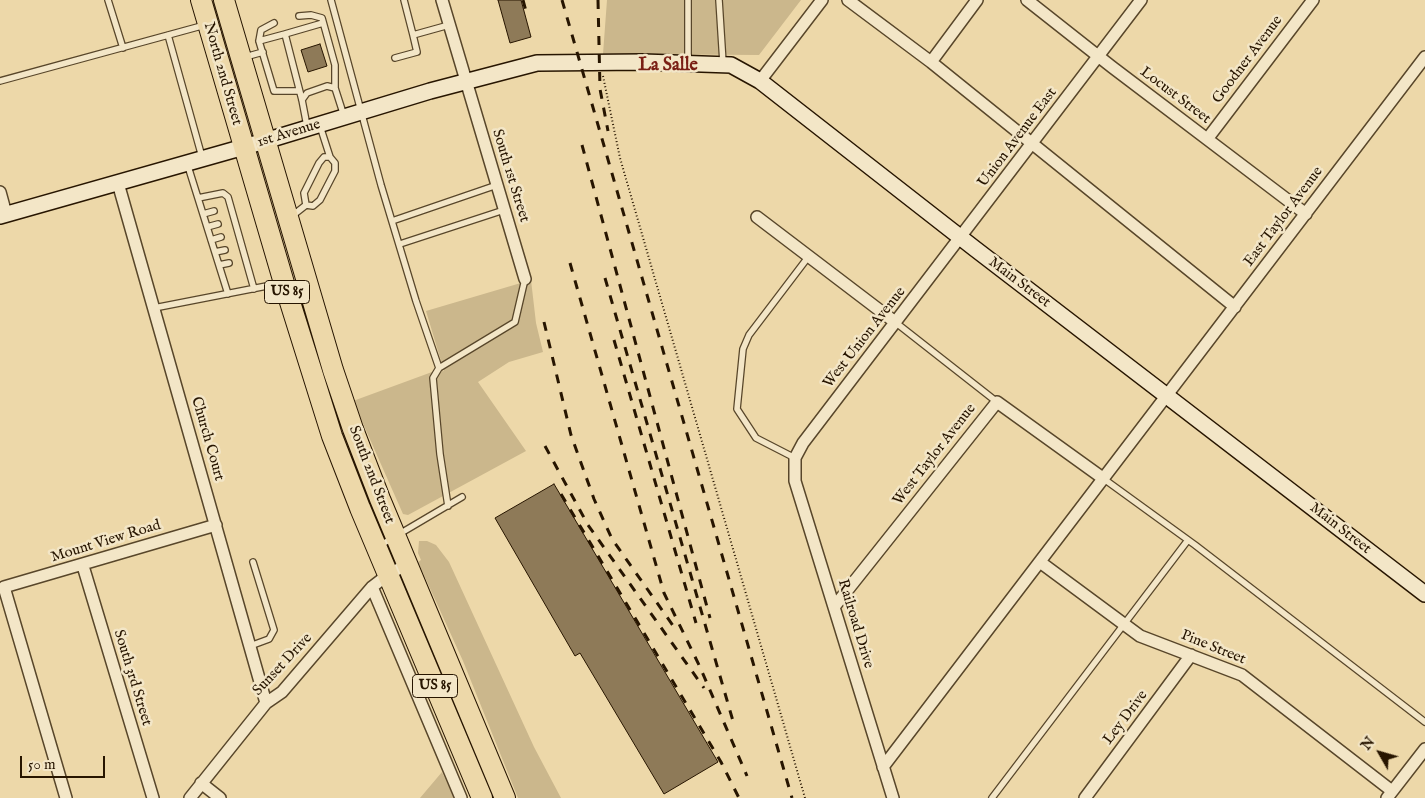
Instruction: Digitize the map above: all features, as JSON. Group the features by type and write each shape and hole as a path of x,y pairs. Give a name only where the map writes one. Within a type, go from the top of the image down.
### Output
{"highway":[{"name":"North 2nd Street","path":"202,0 243,147"},
{"name":"North 2nd Street","path":"224,0 264,141"},
{"name":"South 2nd Street","path":"264,141 353,429 505,798"},
{"name":"South 2nd Street","path":"243,147 332,436 482,798"}],"street":[{"name":"South 1st Street","path":"442,0 525,279"},
{"path":"760,80 822,0"},
{"path":"848,0 931,62 1032,146 1235,307"},
{"path":"931,62 977,0"},
{"name":"Locust Street","path":"1027,0 1306,214"},
{"name":"Union Avenue East","path":"961,238 1141,0"},
{"name":"Goodner Avenue","path":"1208,138 1313,0"},
{"name":"East Taylor Avenue","path":"1168,396 1425,57"},
{"name":"1st Avenue","path":"3,215 187,164 466,81 537,63 580,62"},
{"name":"Main Street","path":"580,62 723,65 731,66 760,80 961,238 1425,594"},
{"name":"Church Court","path":"118,183 266,703"},
{"path":"0,192 3,215"},
{"path":"757,217 895,322"},
{"name":"West Union Avenue","path":"795,458 803,443 961,238"},
{"path":"883,767 1168,396"},
{"name":"West Taylor Avenue","path":"834,607 997,402 1104,479"},
{"name":"Railroad Drive","path":"795,458 795,482 893,798"},
{"name":"Mount View Road","path":"66,798 4,587 83,566 216,525"},
{"name":"Pine Street","path":"1040,562 1140,636 1242,675 1389,795"},
{"name":"Sunset Drive","path":"190,798 266,703 282,692 372,587 389,574 408,564"},
{"name":"South 3rd Street","path":"83,566 153,798"},
{"path":"372,587 460,798"},
{"name":"Ley Drive","path":"1084,798 1191,655"},
{"path":"1389,795 1425,749"},
{"path":"201,783 220,798"}],"lane":[{"path":"108,0 122,48"},
{"path":"331,0 392,220 416,301 439,368"},
{"path":"395,58 417,52 404,0"},
{"path":"688,0 688,64"},
{"path":"719,0 723,65"},
{"path":"299,16 318,16 323,23 335,64 335,88 345,117"},
{"path":"274,23 261,30 259,41 274,91 299,91"},
{"path":"259,41 323,23"},
{"path":"0,82 208,24"},
{"path":"413,35 449,25"},
{"path":"285,34 302,100 330,157 335,163 335,171 324,193 313,206 306,205 288,218"},
{"path":"168,35 203,159"},
{"path":"240,58 263,52"},
{"path":"302,100 307,93 327,86 335,88"},
{"path":"306,205 304,193 319,163 324,157 330,157"},
{"path":"187,164 228,294"},
{"path":"392,220 497,186"},
{"path":"198,198 223,193 228,197 227,207 234,220 235,233 242,260 254,289"},
{"path":"400,244 504,210"},
{"path":"203,214 214,211"},
{"path":"228,221 234,220"},
{"path":"207,227 218,224"},
{"path":"211,240 221,237"},
{"path":"215,252 225,250"},
{"path":"795,458 756,438 737,409 743,349 748,335 809,256"},
{"path":"219,265 229,263"},
{"path":"448,506 440,454 433,378 439,368 515,322 525,279"},
{"path":"154,308 284,283"},
{"path":"895,322 997,402"},
{"path":"1104,479 1188,540 1425,722"},
{"path":"377,547 462,497"},
{"path":"992,798 1188,540"},
{"path":"250,646 269,639 274,630 253,562"}],"path":[{"path":"603,62 603,84 620,158 805,798"}],"shaded area":[{"path":"607,0 801,0 759,55 603,54"},
{"path":"531,280 536,323 543,352 509,362 478,382 526,451 408,515 403,514 353,401 432,372 444,371 426,311"},
{"path":"419,541 427,541 436,545 449,562 534,747 561,798 518,798 463,661 418,562 421,560 418,553"},
{"path":"442,772 454,798 420,798"}],"building":[{"path":"498,0 521,0 531,37 510,43"},
{"path":"320,44 327,66 308,72 301,50"},
{"path":"554,484 718,762 664,794 580,653 575,656 495,518"}],"railway":[{"path":"523,0 527,15"},
{"path":"562,0 792,798"},
{"path":"598,0 600,89 608,131"},
{"path":"582,145 710,618"},
{"path":"570,263 664,593 700,667 747,776"},
{"path":"605,278 733,721"},
{"path":"544,322 571,435 594,499 612,539 674,627"},
{"path":"614,340 696,623"},
{"path":"545,446 588,525 704,688"},
{"path":"561,494 721,762 739,798"}],"district":[{"name":"La Salle","path":"668,66"}]}
